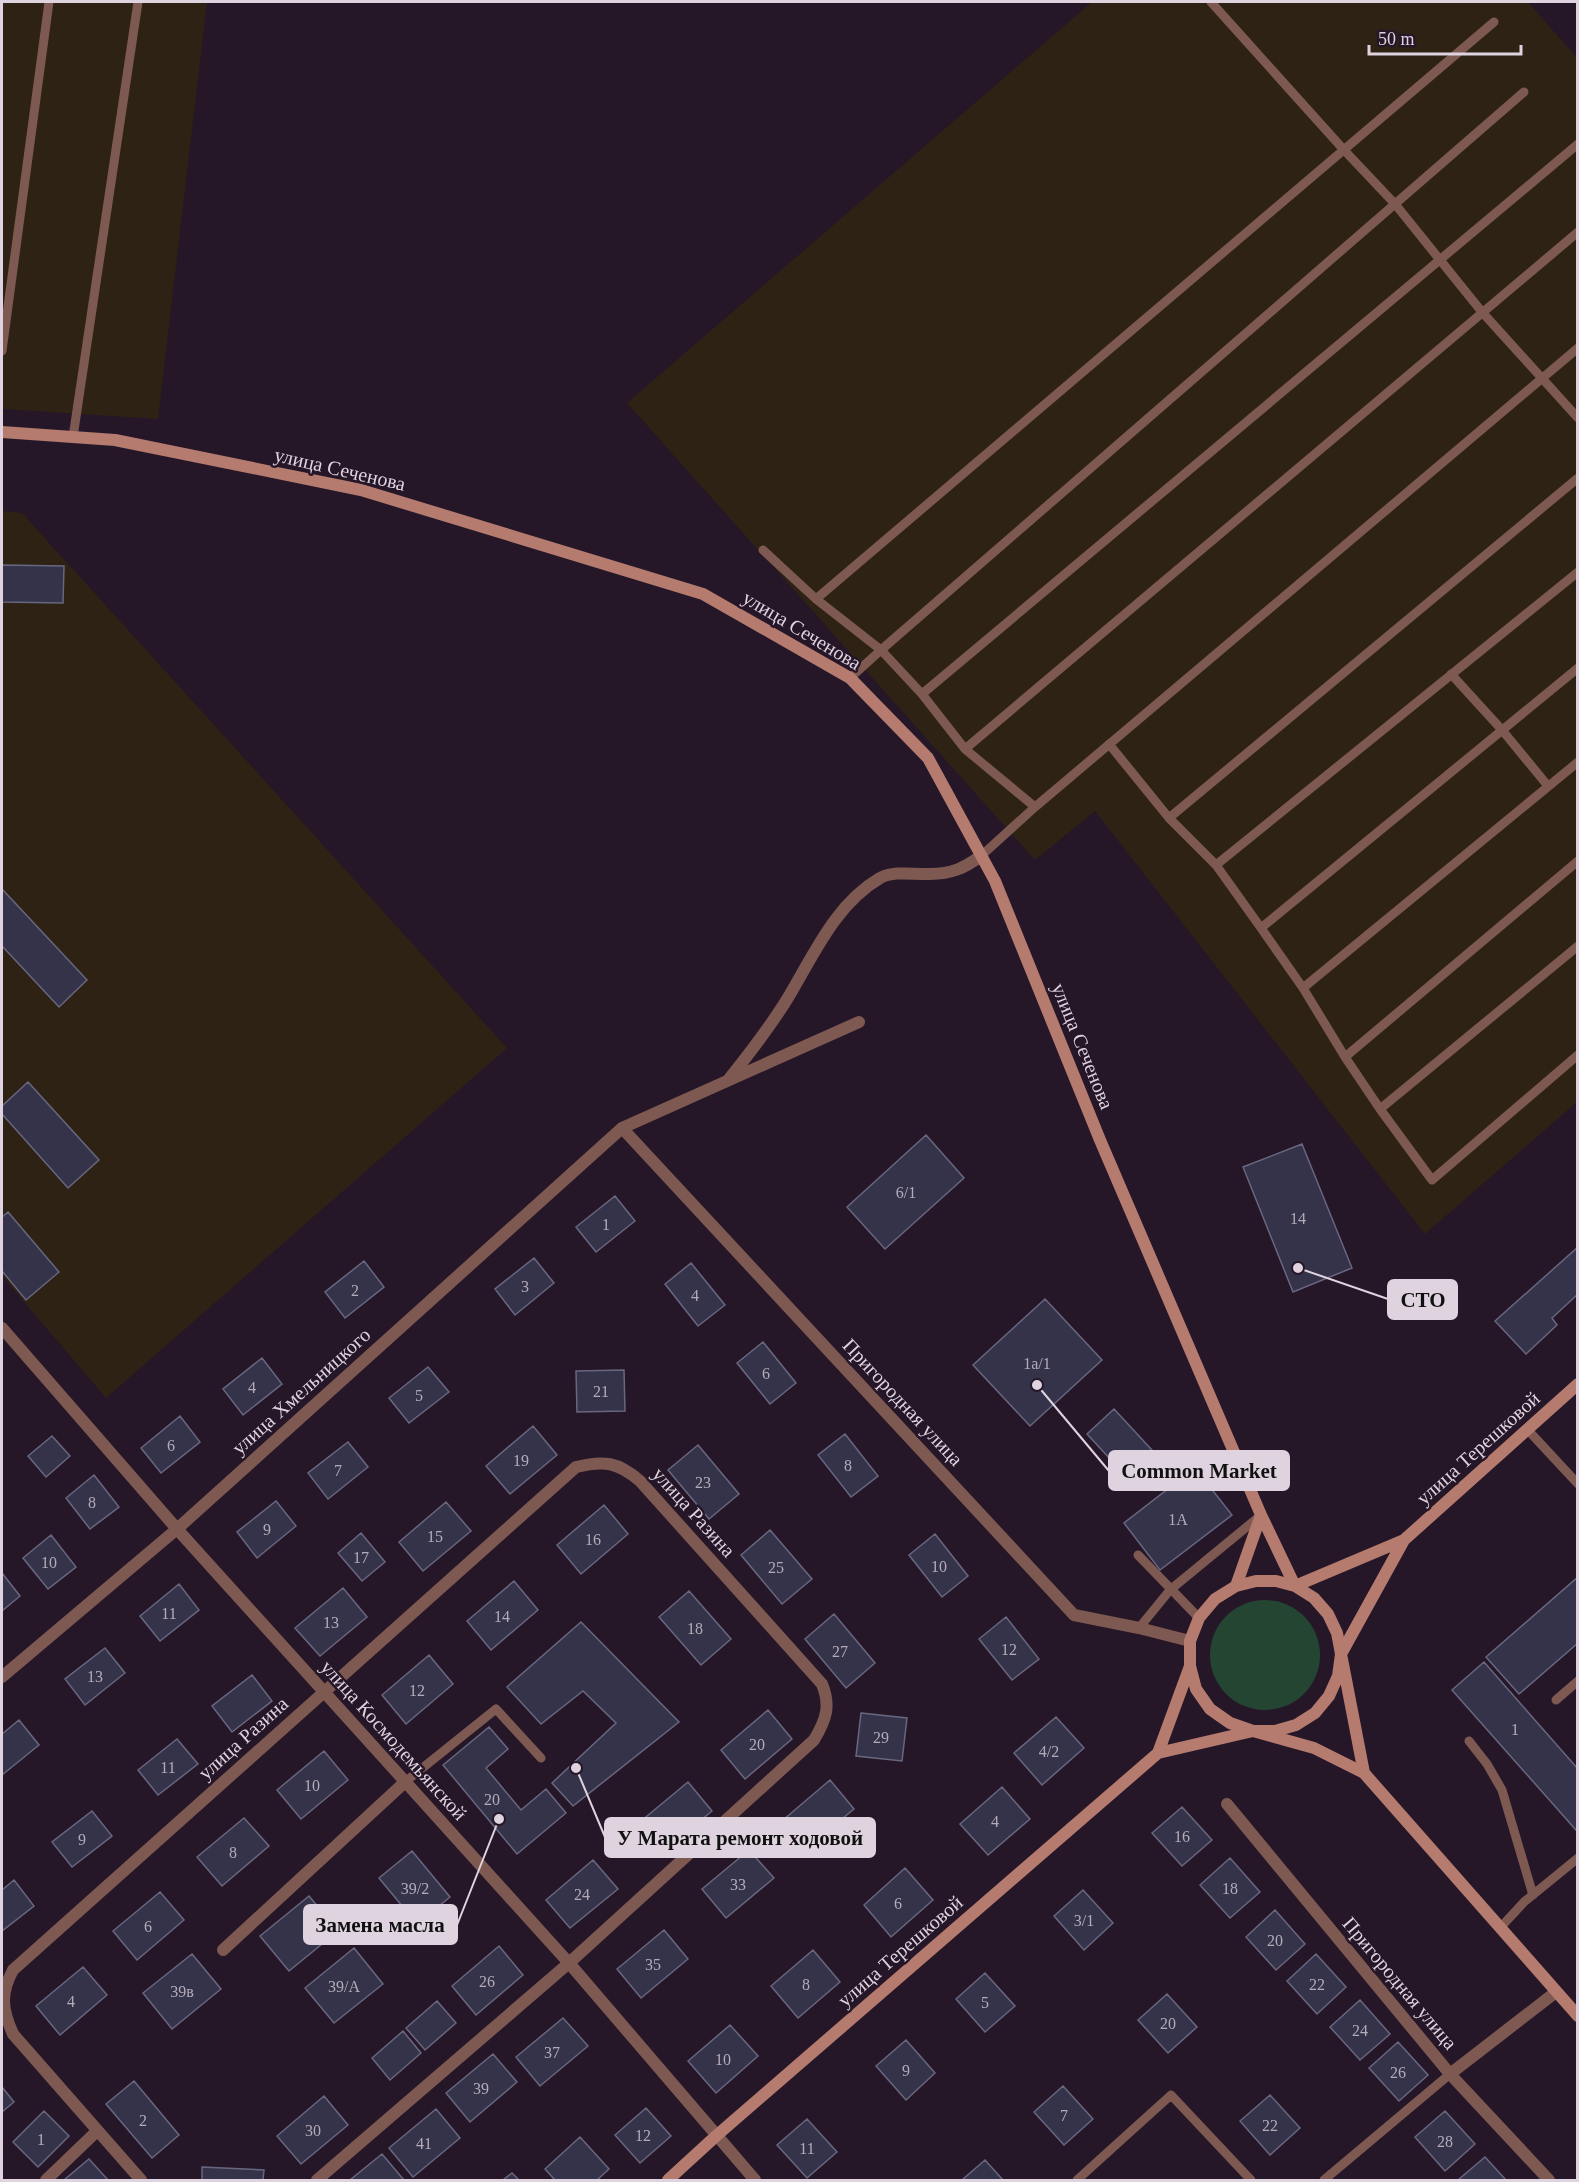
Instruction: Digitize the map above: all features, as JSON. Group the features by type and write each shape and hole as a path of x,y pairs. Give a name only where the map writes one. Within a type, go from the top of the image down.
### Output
{"street":[{"name":"улица Сеченова","path":"2,432 115,440 361,490 703,594 850,678 928,758 995,881 1100,1140 1261,1515 1295,1586"},
{"path":"727,1083 786,1001 820,941 854,897 883,877 906,873 932,874 963,869 981,856"},
{"name":"улица Хмельницкого","path":"2,1675 177,1529 622,1128 859,1022"},
{"name":"Пригородная улица","path":"622,1128 1074,1615 1190,1641"},
{"name":"улица Космодемьянской","path":"2,1328 177,1529 569,1963 755,2181"},
{"name":"улица Терешковой","path":"1341,1654 1404,1540 1578,1384"},
{"name":"улица Разина","path":"141,2181 13,2034 5,2017 2,1999 5,1982 13,1970 576,1467 595,1462 616,1465 640,1481 822,1684 827,1696 828,1710 824,1723 814,1740 569,1963 317,2181"},
{"path":"1236,1586 1261,1515"},
{"name":"улица Терешковой","path":"1295,1586 1404,1540"},
{"name":"улица Терешковой","path":"668,2181 716,2136 1158,1753 1253,1731 1275,1731 1296,1725 1315,1713 1329,1696 1338,1676 1341,1654 1337,1633 1328,1614 1314,1598 1295,1586 1276,1581 1256,1581 1236,1586 1215,1599 1199,1618 1190,1641 1190,1666 1196,1689 1210,1709 1230,1723 1253,1731"},
{"path":"1341,1654 1364,1773"},
{"name":"улица Терешковой","path":"1158,1753 1190,1666"},
{"path":"1253,1731 1314,1748 1364,1773 1556,1992 1576,2011"},
{"path":"223,1950 405,1782"},
{"name":"Пригородная улица","path":"1227,1804 1450,2074 1549,2181"},
{"path":"1450,2074 1556,1992"},
{"path":"46,2181 96,2132"}],"lane":[{"path":"2,351 49,2"},
{"path":"73,438 138,2"},
{"path":"1211,2 1395,204 1482,312 1578,418"},
{"path":"816,598 1494,22"},
{"path":"850,678 1524,92"},
{"path":"922,694 1578,144"},
{"path":"965,749 1578,232"},
{"path":"981,856 1109,744 1578,348"},
{"path":"1169,818 1578,478"},
{"path":"763,550 816,598 881,650 922,694 965,749 1035,807"},
{"path":"1216,865 1578,572"},
{"path":"1261,928 1578,668"},
{"path":"1451,674 1502,730 1548,786"},
{"path":"1109,744 1169,818 1216,865 1303,988 1380,1109 1432,1180 1578,1055"},
{"path":"1303,988 1578,762"},
{"path":"1345,1056 1578,861"},
{"path":"1380,1109 1578,946"},
{"path":"1527,1429 1578,1484"},
{"path":"1139,1628 1170,1590 1261,1515"},
{"path":"1138,1555 1199,1618"},
{"path":"1556,1700 1578,1681"},
{"path":"405,1782 496,1709 541,1758"},
{"path":"1468,1741 1487,1764 1502,1790 1533,1894"},
{"path":"1500,1928 1533,1894 1578,1858"},
{"path":"1324,2181 1450,2074"},
{"path":"1077,2181 1171,2095 1251,2181"}],"shaded area":[{"path":"2,2 207,2 158,419 2,409"},
{"path":"1092,2 1528,2 1578,59 1577,1102 1425,1234 1095,811 1035,860 627,403"},
{"path":"2,511 22,513 507,1048 106,1398 2,1276"}],"green space":[{"path":"1265,1600 1286,1604 1304,1616 1316,1634 1320,1655 1316,1676 1304,1694 1286,1706 1265,1710 1244,1706 1226,1694 1214,1676 1210,1655 1214,1634 1226,1616 1244,1604"}],"building":[{"path":"2,565 64,566 63,603 2,602"},
{"path":"2,889 87,980 59,1007 2,946"},
{"path":"28,1082 99,1160 68,1188 2,1114 2,1106"},
{"path":"926,1135 964,1178 885,1249 847,1207"},
{"path":"1302,1144 1352,1268 1293,1292 1243,1167"},
{"path":"615,1196 635,1221 596,1252 576,1227"},
{"path":"8,1212 59,1272 26,1300 2,1271 2,1217"},
{"path":"1578,1247 1578,1294 1552,1318 1557,1325 1526,1354 1495,1321"},
{"path":"534,1258 554,1283 515,1315 495,1289"},
{"path":"364,1261 384,1287 345,1318 325,1292"},
{"path":"691,1263 725,1305 698,1326 665,1284"},
{"path":"1045,1299 1102,1360 1030,1426 973,1365"},
{"path":"763,1342 796,1383 770,1404 737,1363"},
{"path":"262,1358 282,1384 243,1415 223,1389"},
{"path":"428,1367 449,1392 409,1423 389,1398"},
{"path":"624,1370 625,1411 577,1412 576,1371"},
{"path":"1114,1409 1163,1462 1136,1487 1087,1434"},
{"path":"180,1416 200,1442 161,1473 141,1448"},
{"path":"533,1426 557,1455 510,1494 486,1466"},
{"path":"845,1434 878,1476 851,1497 818,1455"},
{"path":"52,1436 70,1456 46,1477 28,1456"},
{"path":"348,1442 368,1467 328,1499 308,1473"},
{"path":"698,1445 739,1494 709,1519 668,1470"},
{"path":"1195,1468 1232,1515 1160,1570 1124,1523"},
{"path":"94,1475 119,1507 90,1529 66,1498"},
{"path":"276,1501 296,1526 257,1558 237,1532"},
{"path":"446,1502 471,1531 423,1571 399,1542"},
{"path":"604,1505 628,1534 581,1574 557,1545"},
{"path":"770,1530 812,1579 782,1604 741,1555"},
{"path":"361,1533 385,1562 362,1581 338,1553"},
{"path":"935,1534 968,1576 942,1597 909,1555"},
{"path":"51,1535 76,1567 48,1589 23,1558"},
{"path":"2,1573 20,1596 2,1611"},
{"path":"1578,1577 1578,1643 1519,1694 1486,1657"},
{"path":"514,1581 538,1610 491,1650 467,1621"},
{"path":"179,1584 199,1610 160,1641 140,1616"},
{"path":"343,1588 367,1617 320,1656 295,1628"},
{"path":"689,1591 731,1639 701,1665 659,1617"},
{"path":"834,1614 875,1663 846,1688 805,1639"},
{"path":"1006,1617 1039,1659 1012,1680 979,1639"},
{"path":"581,1622 679,1722 573,1806 552,1783 616,1723 583,1691 541,1724 507,1687"},
{"path":"105,1648 125,1673 85,1705 65,1679"},
{"path":"429,1655 453,1684 406,1724 382,1695"},
{"path":"1484,1662 1578,1769 1578,1829 1576,1830 1452,1690"},
{"path":"252,1675 272,1701 232,1732 212,1706"},
{"path":"768,1710 792,1739 745,1779 721,1750"},
{"path":"861,1713 907,1718 902,1761 856,1756"},
{"path":"1056,1717 1084,1748 1042,1785 1014,1753"},
{"path":"19,1720 39,1745 2,1775 2,1734"},
{"path":"489,1727 508,1749 486,1768 521,1810 546,1789 566,1813 517,1854 443,1765"},
{"path":"177,1739 198,1764 158,1795 138,1770"},
{"path":"324,1751 348,1780 301,1819 277,1790"},
{"path":"830,1780 854,1809 807,1848 783,1820"},
{"path":"688,1782 712,1811 665,1850 641,1821"},
{"path":"1002,1787 1030,1819 988,1855 960,1824"},
{"path":"1182,1807 1212,1840 1182,1866 1152,1833"},
{"path":"92,1811 112,1836 72,1867 52,1842"},
{"path":"244,1818 269,1846 222,1886 197,1857"},
{"path":"749,1850 774,1878 726,1918 702,1889"},
{"path":"412,1851 450,1897 417,1924 379,1878"},
{"path":"1230,1858 1260,1892 1230,1918 1200,1885"},
{"path":"593,1860 618,1889 570,1928 546,1900"},
{"path":"905,1868 933,1900 891,1937 864,1905"},
{"path":"14,1880 34,1906 2,1931 2,1890"},
{"path":"1083,1890 1113,1923 1084,1950 1054,1916"},
{"path":"160,1892 184,1920 137,1960 113,1931"},
{"path":"309,1896 338,1931 289,1971 260,1936"},
{"path":"1275,1910 1305,1944 1276,1970 1246,1937"},
{"path":"664,1930 688,1959 641,1998 617,1969"},
{"path":"499,1946 523,1975 476,2015 452,1986"},
{"path":"354,1948 383,1984 334,2023 305,1988"},
{"path":"813,1950 840,1982 798,2018 771,1986"},
{"path":"192,1954 221,1989 172,2029 143,1993"},
{"path":"1316,1954 1346,1987 1317,2014 1287,1981"},
{"path":"83,1967 107,1995 60,2035 36,2006"},
{"path":"985,1973 1015,2006 985,2032 956,1999"},
{"path":"1167,1994 1197,2027 1168,2053 1138,2020"},
{"path":"1360,2000 1390,2034 1360,2060 1330,2027"},
{"path":"437,2001 456,2023 425,2050 406,2028"},
{"path":"563,2018 588,2046 540,2086 516,2057"},
{"path":"730,2025 758,2056 716,2093 688,2061"},
{"path":"403,2031 421,2053 390,2080 372,2058"},
{"path":"906,2040 935,2073 906,2100 876,2066"},
{"path":"1398,2042 1428,2075 1399,2101 1369,2068"},
{"path":"493,2054 517,2082 470,2122 446,2093"},
{"path":"134,2081 179,2135 152,2158 106,2104"},
{"path":"1063,2086 1093,2119 1064,2145 1034,2112"},
{"path":"2,2087 14,2102 2,2112"},
{"path":"1270,2095 1300,2128 1270,2155 1240,2121"},
{"path":"324,2096 348,2125 301,2164 277,2136"},
{"path":"646,2108 671,2136 640,2163 615,2135"},
{"path":"436,2109 460,2138 413,2177 389,2148"},
{"path":"44,2111 69,2136 38,2167 13,2142"},
{"path":"1445,2111 1475,2144 1445,2171 1415,2137"},
{"path":"807,2119 837,2152 807,2178 777,2145"},
{"path":"580,2137 609,2169 597,2180 555,2180 545,2169"},
{"path":"382,2154 404,2180 350,2180"},
{"path":"1485,2157 1506,2180 1458,2180"},
{"path":"89,2159 108,2180 64,2180"},
{"path":"985,2160 1003,2180 962,2180"},
{"path":"202,2167 264,2170 263,2180 202,2180"},
{"path":"512,2173 519,2180 503,2180"}],"place":[{"name":"СТО","path":"1298,1268"},
{"name":"Common Market","path":"1037,1385"},
{"name":"У Марата ремонт ходовой","path":"576,1768"},
{"name":"Замена масла","path":"499,1819"}]}
